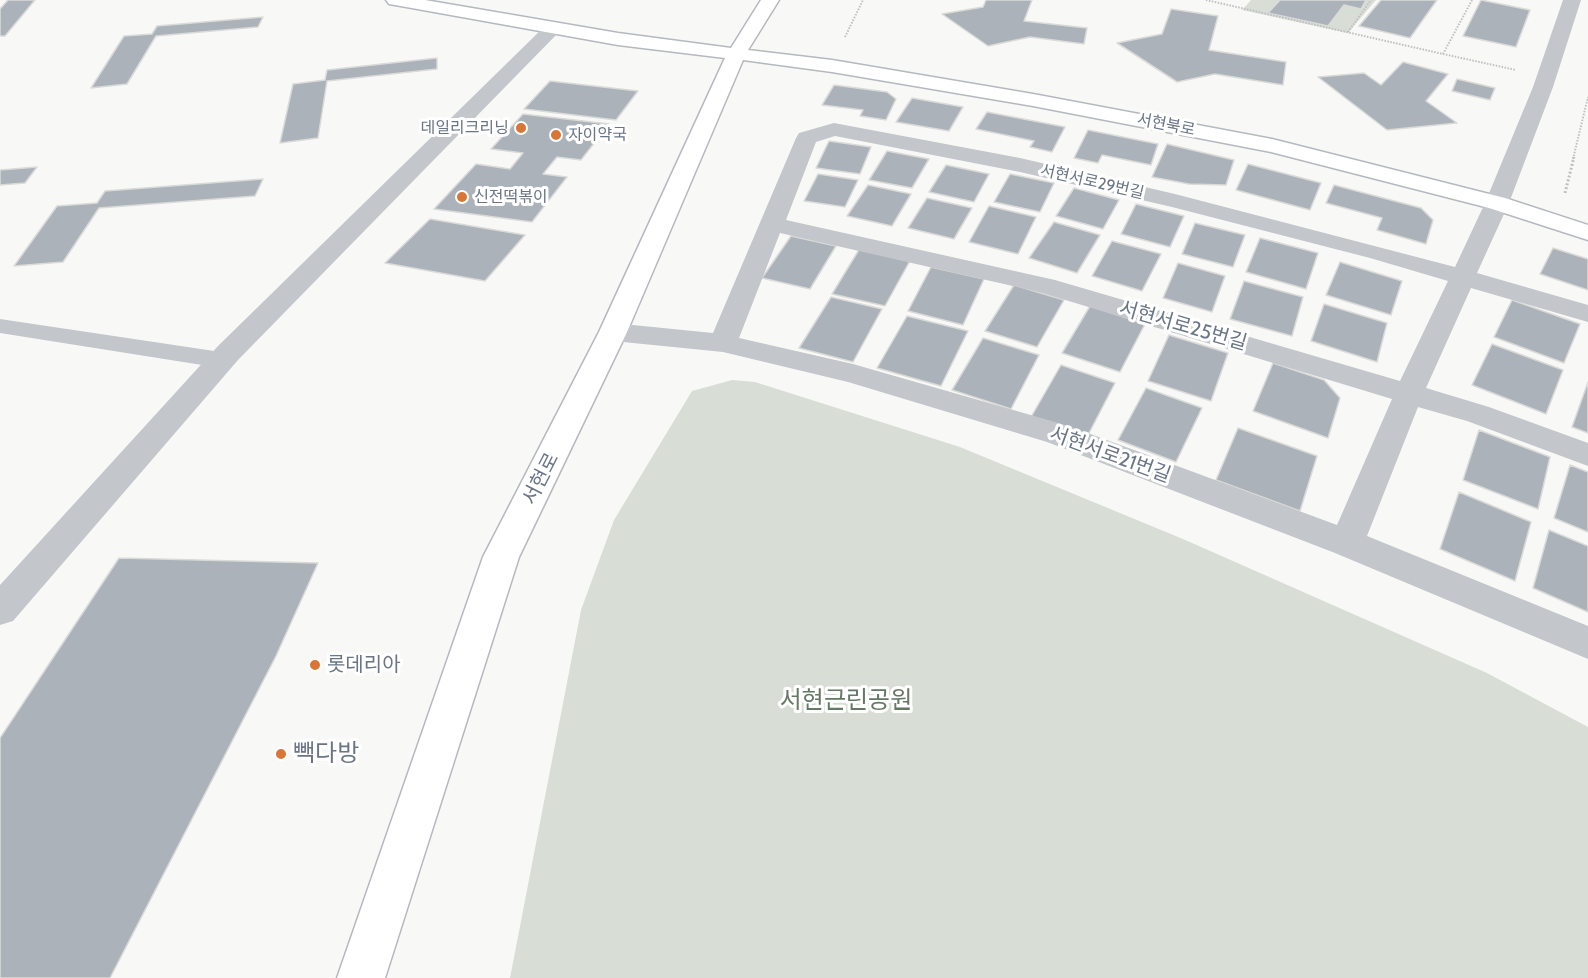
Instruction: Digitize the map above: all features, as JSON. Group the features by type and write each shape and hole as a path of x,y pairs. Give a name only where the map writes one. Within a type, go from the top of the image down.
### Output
{"street":[{"name":"서현북로","path":"395,0 552,29 832,66 1033,100 1272,146 1497,203 1588,233"},
{"name":"서현로","path":"361,978 501,557 613,332 736,54 770,0"},
{"path":"1347,543 1409,393 1497,203 1543,87 1572,0"},
{"path":"0,610 221,360 552,29"},
{"name":"서현서로29번길","path":"723,343 807,138 834,129 1020,165 1164,199 1379,253 1588,314"},
{"name":"서현서로25번길","path":"771,224 1046,285 1478,414 1588,455"},
{"name":"서현서로21번길","path":"613,332 723,343 853,374 1058,434 1347,543 1588,643"}],"lane":[{"path":"0,326 221,360"}],"path":[{"path":"1206,0 1520,71"},
{"path":"1348,32 1371,0"},
{"path":"1443,54 1472,0"},
{"path":"1572,197 1564,195 1588,97"}],"green space":[{"path":"1251,0 1376,0 1348,33 1242,10"},
{"name":"서현근린공원","path":"732,380 755,382 960,447 1183,539 1487,673 1588,727 1588,978 510,978 581,610 614,520 692,391"}],"building":[{"path":"8,0 35,0 5,36 0,36 0,9"},
{"path":"986,0 1032,0 1024,21 1087,28 1084,44 1030,37 988,46 942,14 983,7"},
{"path":"1280,0 1366,0 1361,9 1344,5 1328,26 1268,13"},
{"path":"1381,0 1437,0 1410,38 1359,26"},
{"path":"1481,0 1530,10 1516,47 1463,36"},
{"path":"1171,9 1218,16 1209,50 1286,62 1283,85 1215,74 1177,82 1117,43 1162,34"},
{"path":"263,17 258,27 156,36 127,84 91,88 124,36 152,34 157,26"},
{"path":"437,58 437,69 327,81 318,138 280,143 293,84 325,80 327,70"},
{"path":"1403,62 1448,74 1426,101 1457,123 1387,130 1318,77 1364,73 1381,85"},
{"path":"1457,79 1495,88 1490,100 1452,91"},
{"path":"550,81 638,91 616,120 524,109"},
{"path":"834,85 887,92 896,99 886,120 860,116 863,110 822,105"},
{"path":"912,98 963,107 949,131 896,122"},
{"path":"987,112 1065,127 1052,152 1030,147 1034,141 976,129"},
{"path":"523,114 609,124 581,160 557,157 543,174 567,177 532,222 434,209 476,164 510,169 523,153 491,149"},
{"path":"1088,130 1158,144 1151,165 1102,155 1098,163 1074,158"},
{"path":"829,141 871,147 860,174 816,168"},
{"path":"1167,144 1234,160 1226,185 1189,184 1152,177"},
{"path":"887,151 929,159 912,188 869,180"},
{"path":"1248,164 1321,183 1310,210 1236,190"},
{"path":"946,165 989,174 974,202 929,192"},
{"path":"37,167 25,183 0,185 0,170"},
{"path":"818,174 858,180 845,207 804,201"},
{"path":"1010,174 1054,183 1040,212 994,202"},
{"path":"263,179 255,196 99,208 63,262 14,266 57,206 97,203 105,191"},
{"path":"868,185 911,194 892,226 847,216"},
{"path":"1334,185 1421,208 1433,220 1426,244 1377,230 1382,218 1326,203"},
{"path":"1074,188 1119,200 1103,229 1056,216"},
{"path":"927,198 972,208 954,239 908,228"},
{"path":"1136,204 1184,216 1170,247 1121,234"},
{"path":"989,206 1036,217 1018,254 969,242"},
{"path":"430,219 525,235 485,281 385,263"},
{"path":"1054,222 1100,235 1077,273 1029,258"},
{"path":"1195,223 1245,235 1233,267 1182,254"},
{"path":"791,236 836,246 810,289 762,278"},
{"path":"1260,238 1318,253 1306,289 1246,272"},
{"path":"1112,241 1161,254 1142,291 1092,276"},
{"path":"860,248 911,259 885,306 832,294"},
{"path":"1553,248 1588,259 1588,290 1540,274"},
{"path":"1340,262 1402,281 1391,315 1326,295"},
{"path":"1178,263 1225,276 1212,312 1163,298"},
{"path":"931,267 984,279 963,325 908,311"},
{"path":"1244,281 1303,297 1292,336 1230,319"},
{"path":"1014,285 1064,300 1037,347 985,331"},
{"path":"831,297 882,309 853,362 799,348"},
{"path":"1512,300 1580,324 1564,363 1494,337"},
{"path":"1324,304 1387,323 1377,362 1311,341"},
{"path":"1090,306 1145,324 1120,372 1062,353"},
{"path":"907,316 968,331 941,386 877,368"},
{"path":"1169,335 1228,353 1211,401 1148,381"},
{"path":"983,338 1039,355 1011,409 952,390"},
{"path":"1492,344 1563,370 1546,414 1472,385"},
{"path":"1273,363 1324,380 1340,398 1328,438 1253,411"},
{"path":"1061,365 1115,383 1087,437 1031,417"},
{"path":"1588,382 1588,433 1572,427"},
{"path":"1146,388 1202,408 1176,462 1118,440"},
{"path":"1238,428 1317,456 1300,511 1216,480"},
{"path":"1479,430 1550,457 1538,509 1463,480"},
{"path":"1570,465 1588,472 1588,532 1554,518"},
{"path":"1459,492 1531,522 1515,581 1440,549"},
{"path":"1549,530 1588,546 1588,612 1533,588"},
{"path":"119,558 318,563 276,656 110,978 0,978 0,738"}],"place":[{"name":"데일리크리닝","path":"521,128"},
{"name":"자이약국","path":"556,135"},
{"name":"신전떡볶이","path":"462,197"},
{"name":"롯데리아","path":"315,665"},
{"name":"빽다방","path":"281,754"}]}
